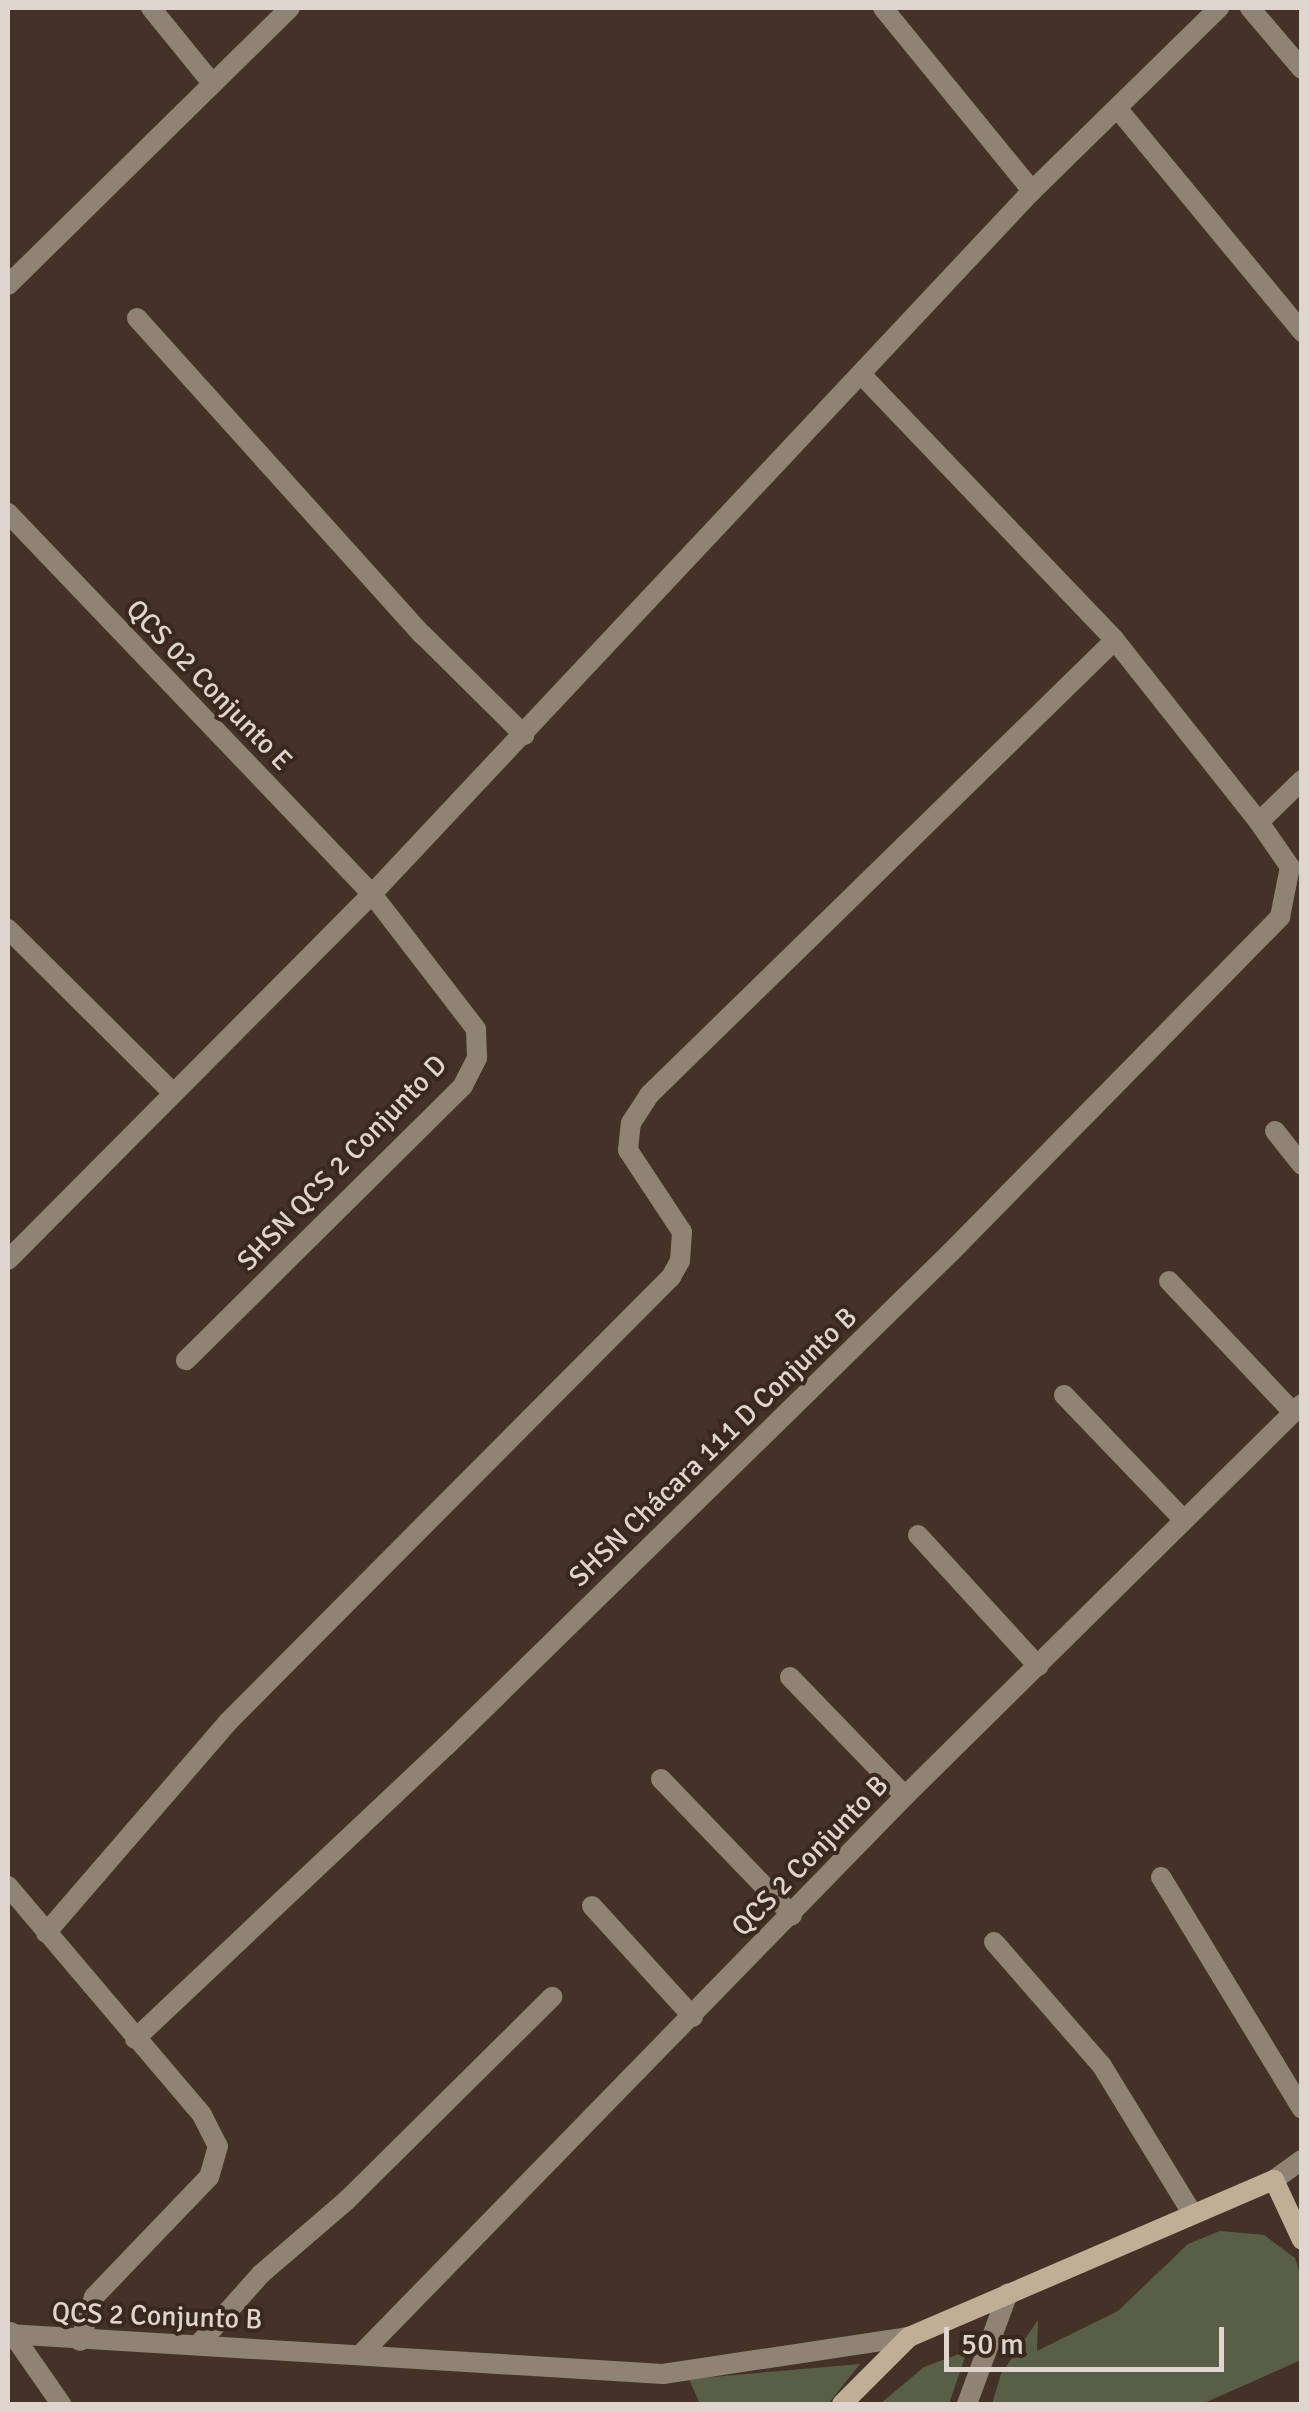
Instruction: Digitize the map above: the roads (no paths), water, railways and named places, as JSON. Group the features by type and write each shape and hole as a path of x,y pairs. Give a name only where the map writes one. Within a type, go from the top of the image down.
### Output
{"main road":[{"path":"842,2404 909,2337 1191,2211 1274,2180 1302,2240"}],"street":[{"path":"152,8 212,83"},
{"path":"8,285 290,8"},
{"path":"883,8 1032,191"},
{"path":"8,1260 171,1090 372,894 1032,191 1218,8"},
{"path":"1250,8 1302,70"},
{"path":"1117,108 1302,332"},
{"path":"137,318 409,620 524,735"},
{"path":"862,375 1115,640 1259,822 1302,780"},
{"name":"QCS 02 Conjunto E","path":"8,514 372,894"},
{"path":"46,1932 228,1722 671,1277 680,1261 682,1232 628,1150 631,1122 648,1095 1115,640"},
{"name":"SHSN Chácara 111 D Conjunto B","path":"134,2038 445,1747 951,1252 1280,916 1290,867 1259,822"},
{"name":"SHSN QCS 2 Conjunto D","path":"186,1360 463,1086 477,1058 476,1029 372,894"},
{"path":"8,929 171,1090"},
{"path":"1275,1130 1302,1165"},
{"path":"1168,1281 1297,1408"},
{"path":"1064,1395 1184,1520"},
{"name":"QCS 2 Conjunto B","path":"364,2351 906,1796 1297,1408"},
{"path":"918,1535 1038,1666"},
{"path":"790,1677 906,1796"},
{"path":"661,1779 792,1915"},
{"path":"1161,1877 1302,2109"},
{"path":"8,1886 214,2131 217,2162 94,2297 80,2341"},
{"path":"592,1906 693,2018"},
{"path":"994,1942 1102,2066 1191,2211"},
{"path":"198,2346 261,2274 347,2200 552,1998"},
{"path":"1274,2180 1302,2160"},
{"path":"967,2404 1008,2293"},
{"path":"10,2333 61,2404"},
{"name":"QCS 2 Conjunto B","path":"10,2333 80,2341 364,2351 663,2374 909,2337"}]}
